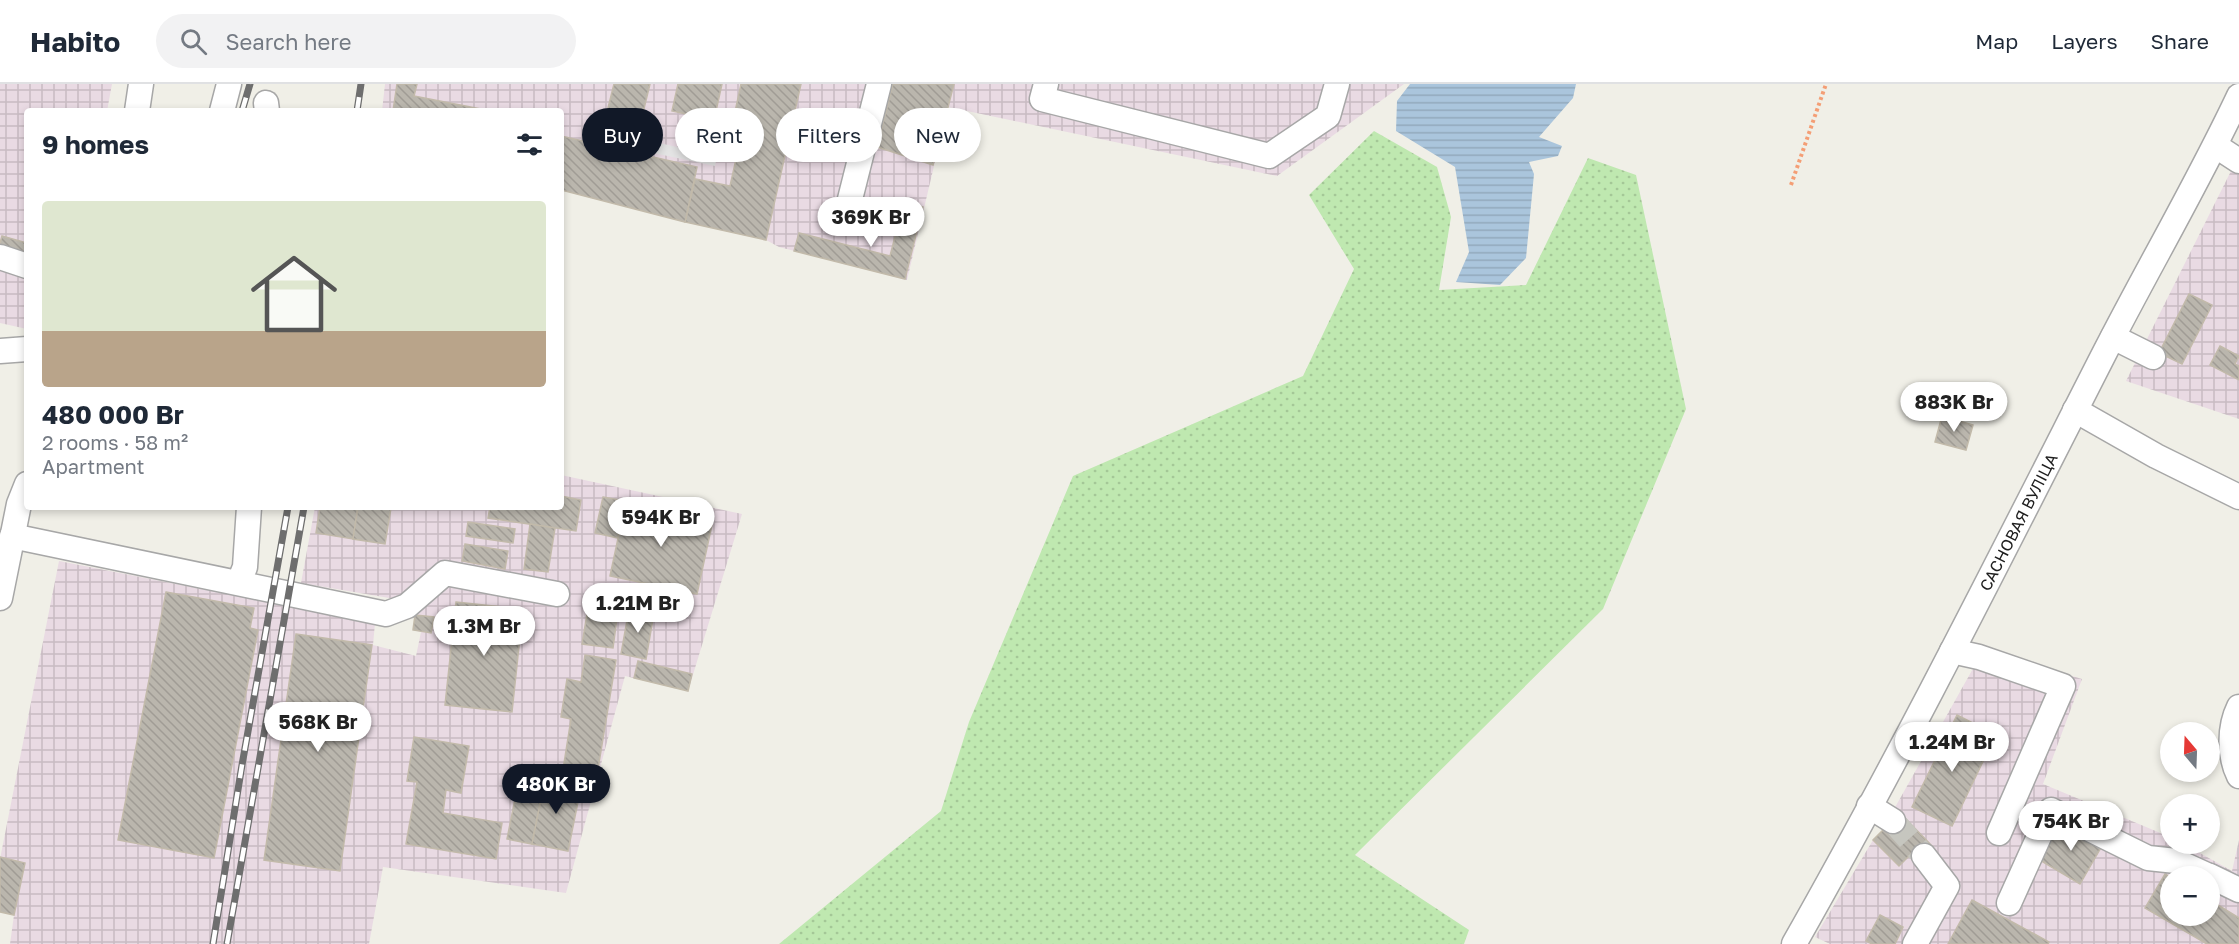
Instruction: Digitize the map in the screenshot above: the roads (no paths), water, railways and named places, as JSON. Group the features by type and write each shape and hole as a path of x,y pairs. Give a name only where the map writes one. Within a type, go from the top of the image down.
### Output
{"street":[{"path":"137,108 141,84"},
{"path":"223,108 229,84"},
{"path":"845,219 879,84"},
{"path":"1046,84 1042,99 1269,156 1328,116 1337,84"},
{"name":"САСНОВАЯ ВУЛІЦА","path":"1794,944 1952,651 2112,337 2216,146 2239,96"},
{"path":"2216,146 2239,161"},
{"path":"0,257 24,265"},
{"path":"2112,337 2153,357"},
{"path":"0,351 24,349"},
{"path":"2075,410 2156,456 2239,497"},
{"path":"0,598 19,504 24,492"},
{"path":"239,582 245,567 249,510"},
{"path":"12,536 387,614 407,606 445,573 557,594"},
{"path":"1952,651 1979,657 2063,686 1999,833"},
{"path":"2239,706 2235,715 2231,750 2239,776"},
{"path":"1869,806 1893,821"},
{"path":"2009,903 2051,810 2148,858 2176,861 2187,866"},
{"path":"1915,944 1947,886 1924,856"},
{"path":"2220,881 2239,890"}],"water":[{"path":"1410,84 1576,84 1573,98 1539,137 1562,146 1558,156 1529,162 1534,174 1526,258 1500,285 1456,282 1469,252 1455,167 1396,131 1397,101"}],"tunnel":[{"path":"1893,821 1924,856"}],"railway":[{"path":"243,108 250,84"},
{"path":"357,108 361,84"},
{"path":"213,944 287,510"},
{"path":"227,944 303,510"}]}
